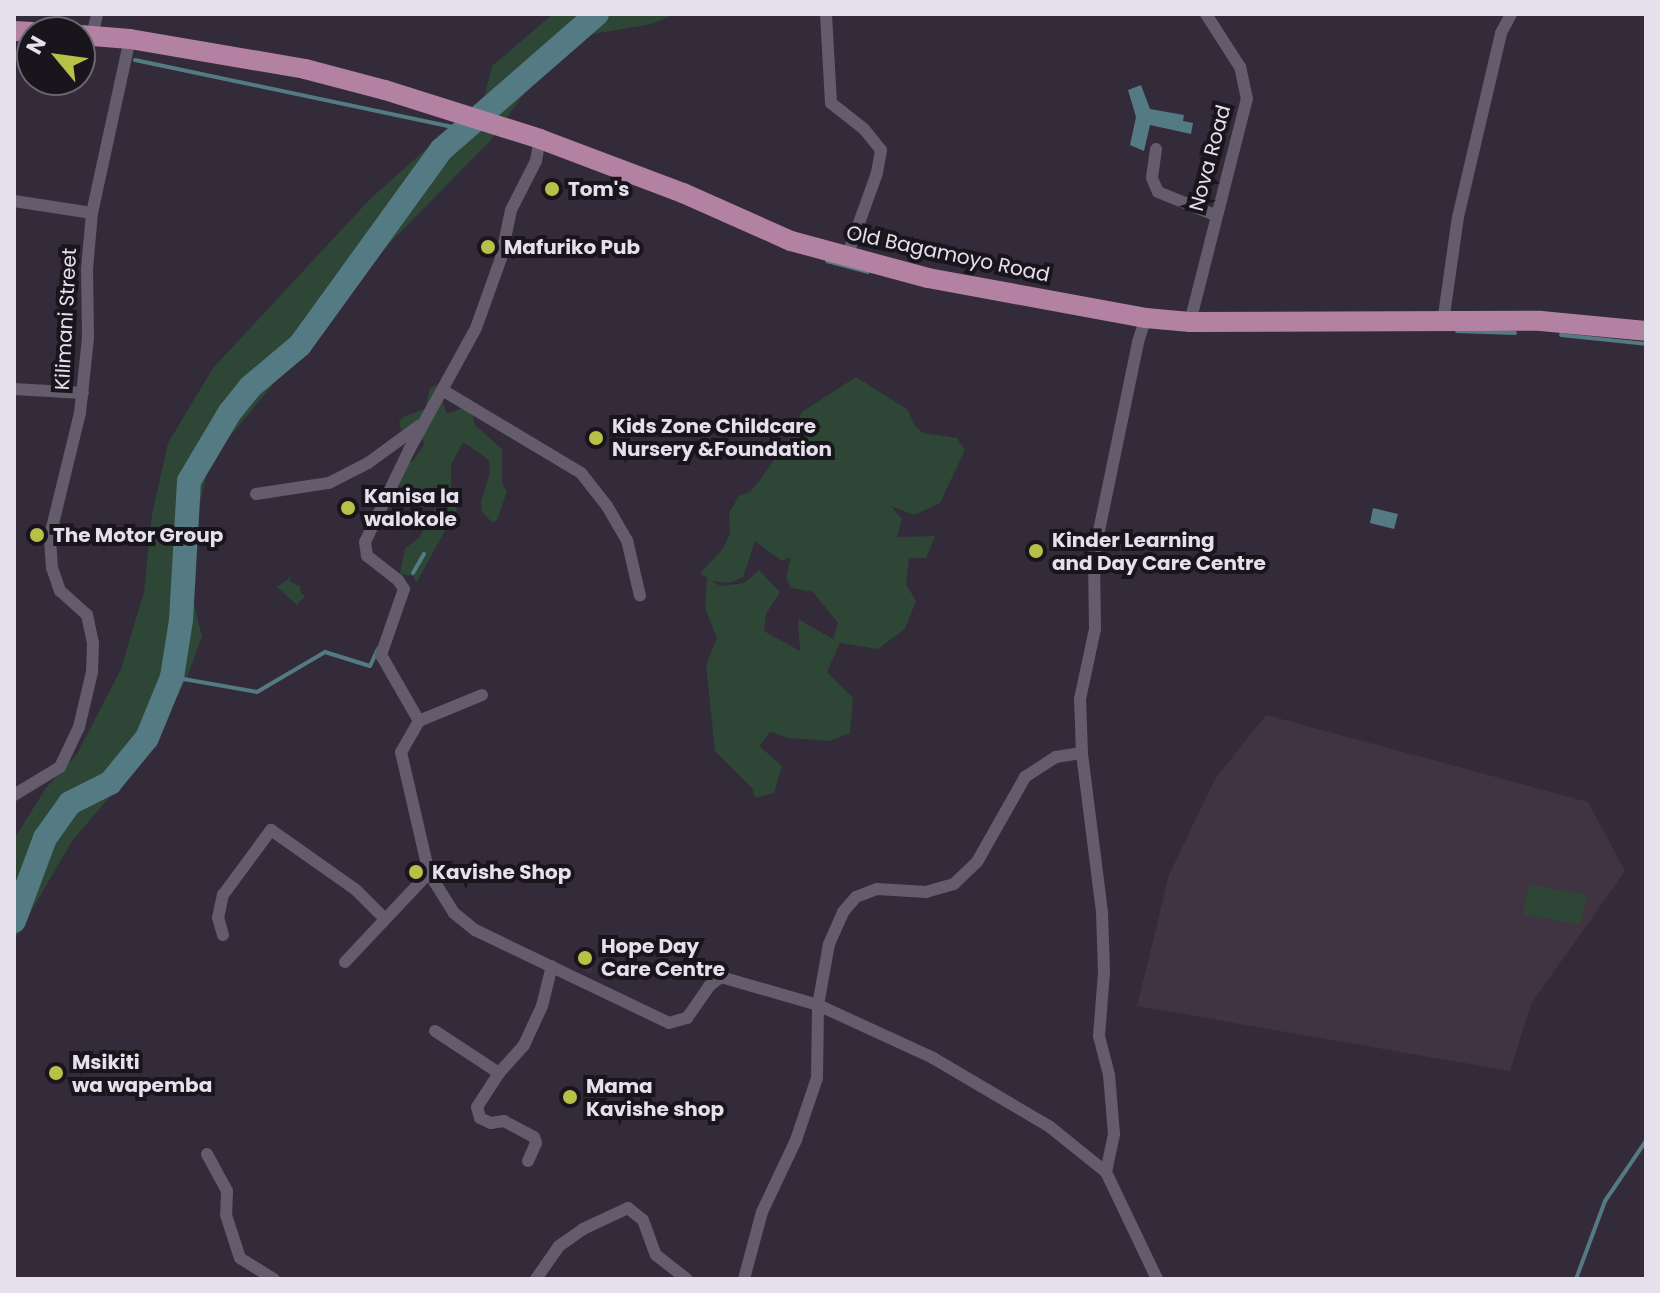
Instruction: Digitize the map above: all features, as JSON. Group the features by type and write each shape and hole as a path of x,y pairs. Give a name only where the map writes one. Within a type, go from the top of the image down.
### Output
{"main road":[{"name":"Old Bagamoyo Road","path":"96,36 305,69 462,114 540,139 683,193 791,241 846,259 928,278 1146,318 1190,322 1566,322 1646,331"}],"street":[{"path":"826,14 831,103 864,129 881,150 877,173 846,259"},
{"name":"Nova Road","path":"1190,322 1247,99 1240,67 1206,14"},
{"path":"1443,322 1458,217 1501,33 1511,14"},
{"name":"Kilimani Street","path":"15,792 40,782 60,767 79,727 92,672 93,643 87,615 60,591 52,568 50,536 83,393 92,213 130,39"},
{"path":"419,721 381,655 404,589 364,550 367,533 476,328 501,258 511,210 536,161 540,139"},
{"path":"1156,149 1152,178 1158,192 1215,215"},
{"path":"14,201 92,213"},
{"path":"1106,1172 1114,1134 1109,1075 1099,1036 1104,972 1102,912 1082,753 1080,699 1095,629 1094,555 1138,342 1146,318"},
{"path":"14,389 83,393"},
{"path":"444,391 581,473 607,506 627,540 640,596"},
{"path":"256,494 339,478 368,463 425,421"},
{"path":"482,695 419,721 401,752 429,873 454,913 475,930 669,1023 680,1023 687,1018 709,986 721,977 818,1005 933,1058 1050,1127 1106,1172 1157,1279"},
{"path":"744,1279 762,1212 796,1140 817,1078 818,1005 829,944 843,912 856,897 877,889 926,892 954,884 977,862 1025,777 1056,757 1082,753"},
{"path":"223,935 218,918 223,895 271,830 356,890 384,918"},
{"path":"345,962 429,873"},
{"path":"528,1161 536,1143 534,1137 504,1121 491,1123 480,1118 477,1107 499,1073 524,1045 542,1006 552,966"},
{"path":"435,1031 499,1073"},
{"path":"207,1154 227,1191 226,1215 240,1258 274,1279"},
{"path":"536,1279 559,1246 583,1229 628,1208 643,1220 656,1255 687,1279"}],"shaded area":[{"path":"553,14 675,14 652,24 593,34 536,77 490,141 388,245 209,462 186,572 202,636 187,678 145,756 72,841 14,941 14,839 46,788 77,754 121,669 144,592 152,514 168,443 213,368 371,198 484,98 492,66"},
{"path":"1141,85 1150,109 1184,115 1183,121 1193,123 1191,134 1150,125 1144,151 1130,145 1136,117 1128,90"},
{"path":"856,377 907,409 915,426 923,433 957,438 965,450 940,503 914,515 891,506 902,519 897,537 935,536 926,558 909,558 906,584 916,601 905,629 878,649 840,643 827,672 853,698 850,733 829,741 789,738 770,732 759,746 782,766 774,793 755,798 752,788 715,751 706,665 717,638 705,608 707,578 700,573 722,550 730,533 729,513 739,496 750,492 759,481 786,443 802,412","holes":["755,541 782,561 791,557 786,577 791,588 813,592 838,623 833,639 798,619 800,651 764,631 766,614 780,592 759,570 744,583 721,586 712,581 730,583 743,577"]},
{"path":"443,385 443,403 447,414 463,408 472,411 475,425 502,449 502,483 507,491 497,520 493,523 482,512 481,501 490,473 489,460 463,442 451,465 451,503 457,509 416,583 413,576 400,574 405,548 419,538 435,508 401,487 395,477 405,460 412,462 424,445 422,437 401,430 399,422 403,417 425,409 430,388"},
{"path":"1373,508 1398,514 1394,529 1370,523"},
{"path":"292,576 289,581 301,587 300,592 305,596 297,605 277,587"},
{"path":"1266,715 1588,802 1625,871 1531,1004 1510,1071 1137,1006 1169,875 1215,779"},
{"path":"1529,884 1587,895 1580,925 1523,914"},
{"name":"Hope Day Care Centre","path":"583,948 595,953 591,974 575,966"}],"waterway":[{"path":"14,921 45,838 70,803 110,783 147,738 172,677 181,620 189,481 230,412 250,387 300,345 441,150 597,14"},
{"path":"135,60 466,130"},
{"path":"827,261 868,272"},
{"path":"1457,331 1515,333"},
{"path":"1561,335 1646,344"},
{"path":"413,573 424,554"},
{"path":"172,677 257,692 325,652 370,666 378,649"},
{"path":"1576,1279 1605,1201 1646,1141"}],"place":[{"name":"Tom's","path":"552,189"},
{"name":"Mafuriko Pub","path":"488,247"},
{"name":"Kids Zone Childcare Nursery &Foundation","path":"596,438"},
{"name":"Kanisa la walokole","path":"348,508"},
{"name":"The Motor Group","path":"37,535"},
{"name":"Kinder Learning and Day Care Centre","path":"1036,551"},
{"name":"Kavishe Shop","path":"416,872"},
{"name":"Hope Day Care Centre","path":"585,958"},
{"name":"Msikiti wa wapemba","path":"56,1073"},
{"name":"Mama Kavishe shop","path":"570,1097"}]}
